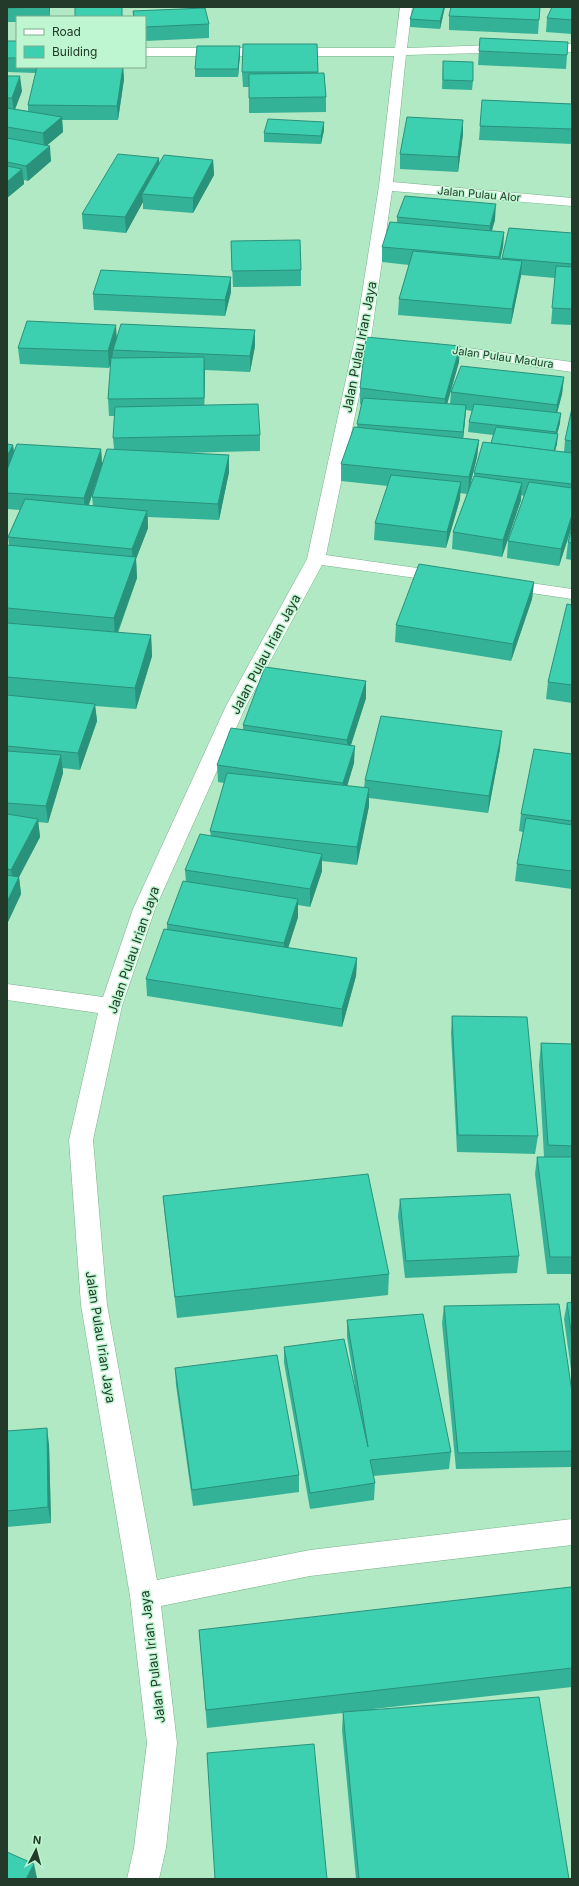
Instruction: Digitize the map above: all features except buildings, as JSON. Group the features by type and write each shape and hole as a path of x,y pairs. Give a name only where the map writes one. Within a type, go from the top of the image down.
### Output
{"street":[{"name":"Jalan Pulau Irian Jaya","path":"143,1879 150,1848 162,1743 145,1596 94,1305 81,1140 111,1006 144,909 236,706 316,559 370,340 406,7"},
{"path":"146,52 400,52 572,48"},
{"name":"Jalan Pulau Alor","path":"386,186 572,202"},
{"name":"Jalan Pulau Madura","path":"417,346 572,367"},
{"path":"316,559 463,579"},
{"path":"486,582 572,594"},
{"path":"7,992 111,1006"},
{"path":"145,1596 310,1563 572,1532"}]}
